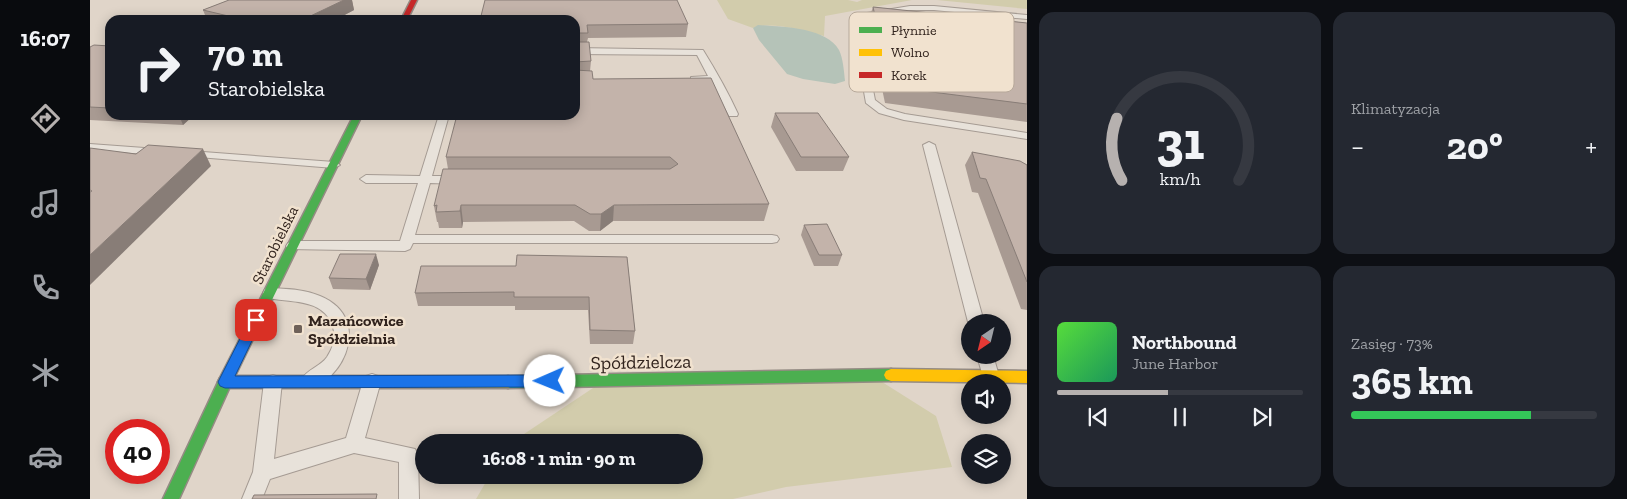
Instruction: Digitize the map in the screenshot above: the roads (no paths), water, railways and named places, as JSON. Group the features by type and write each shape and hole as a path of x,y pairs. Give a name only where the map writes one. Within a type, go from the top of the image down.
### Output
{"street":[{"path":"406,15 414,0"},
{"name":"Starobielska","path":"170,499 225,382 356,120"},
{"name":"Spółdzielcza","path":"225,382 372,381 487,383 871,375 961,376"},
{"name":"Spółdzielcza","path":"1011,377 1027,377"}],"lane":[{"path":"887,12 910,8 934,8 975,12"},
{"path":"1014,16 1027,17"},
{"path":"580,52 700,52 734,114"},
{"path":"684,79 714,79"},
{"path":"868,92 870,101 883,111 904,117 1027,136"},
{"path":"293,246 406,246 443,120"},
{"path":"929,145 974,314"},
{"path":"90,147 334,165"},
{"path":"366,178 474,180"},
{"path":"408,239 772,239"},
{"path":"270,293 302,296 327,307 341,323 343,341 331,364 308,382"},
{"path":"354,444 372,381"},
{"path":"252,499 263,472 274,382"},
{"path":"263,472 354,444 408,455 408,499"}],"place":[{"name":"Mazańcowice Spółdzielnia","path":"298,329"}]}
